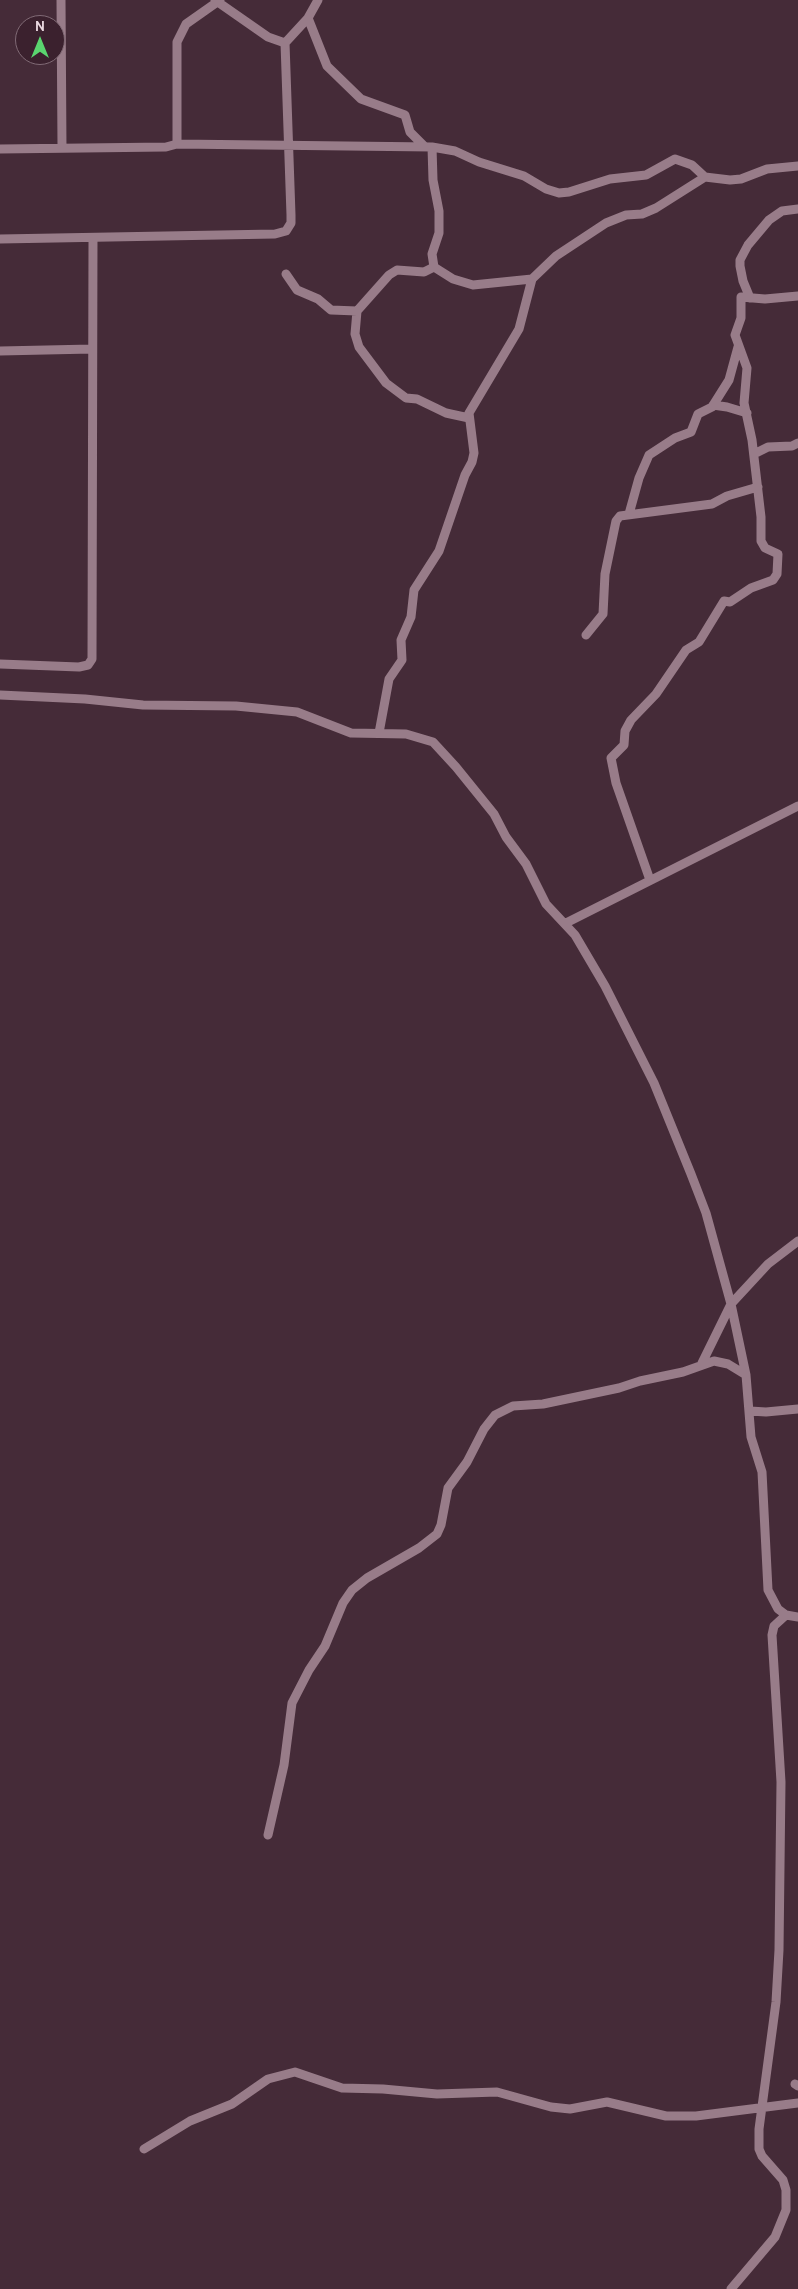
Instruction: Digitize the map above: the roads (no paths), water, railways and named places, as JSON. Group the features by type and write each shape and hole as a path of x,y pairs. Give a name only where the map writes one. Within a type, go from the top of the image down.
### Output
{"street":[{"path":"61,0 62,147"},
{"path":"0,239 276,234 286,230 291,224 291,215 285,43 308,18 318,0"},
{"path":"177,144 177,42 186,24 218,1 268,37 285,43"},
{"path":"308,18 327,66 361,99 405,115 408,128 429,147 439,211 438,233 432,254 434,267 453,279 473,285 532,279"},
{"path":"0,148 166,147 177,144 288,147 429,147 455,151 479,162 524,176 546,189 559,193 610,179 646,175 675,159 692,165 705,177 730,180 741,179 767,169 798,166"},
{"path":"379,734 389,679 402,660 401,640 411,617 414,590 439,551 465,475 472,462 474,453 469,418 473,404 492,377 506,348 520,329 532,279 564,251 606,224 626,215 642,214 656,208 705,177"},
{"path":"750,298 743,281 740,266 740,260 748,245 769,220 782,211 798,209"},
{"path":"0,664 79,667 88,665 92,660 93,238"},
{"path":"434,267 424,272 397,270 389,275 357,311 356,334 358,347 386,383 406,398 417,399 446,413 469,418"},
{"path":"286,274 297,290 318,299 331,310 357,311"},
{"path":"650,880 616,783 611,758 624,745 625,731 631,720 656,694 686,650 699,642 724,600 730,602 752,588 773,580 777,574 778,554 765,548 762,541 754,454 744,397 748,368 738,347 735,335 741,318 741,297 798,296"},
{"path":"629,514 639,478 649,455 675,438 691,432 698,414 713,405 729,380 738,347"},
{"path":"0,351 92,349"},
{"path":"713,405 747,413"},
{"path":"754,454 768,448 792,446 798,443"},
{"path":"586,635 603,614 605,574 616,521 620,516 712,504 727,496 758,487"},
{"path":"0,695 85,699 142,705 236,706 281,710 297,712 351,733 406,734 433,742 438,747 489,808 526,864 546,904 566,923 605,986 654,1083 706,1213 731,1304 746,1375 751,1437 762,1472 768,1590 773,1604 786,1615 798,1618"},
{"path":"566,923 798,806"},
{"path":"702,1364 731,1304 768,1264 798,1241"},
{"path":"268,1835 284,1765 292,1703 308,1670 324,1646 343,1603 352,1590 367,1578 419,1548 437,1534 441,1525 448,1488 467,1462 484,1429 495,1415 513,1406 543,1404 619,1388 640,1381 684,1372 702,1364 720,1360 746,1375"},
{"path":"750,1411 773,1412 798,1408"},
{"path":"731,2289 775,2237 786,2210 786,2190 782,2180 762,2156 759,2149 759,2129 776,2002 779,1950 781,1782 772,1635 774,1626 786,1615"},
{"path":"144,2149 190,2121 232,2104 268,2079 295,2072 342,2088 383,2089 438,2094 497,2092 536,2105 570,2108 607,2102 666,2116 696,2116 798,2103"}]}
